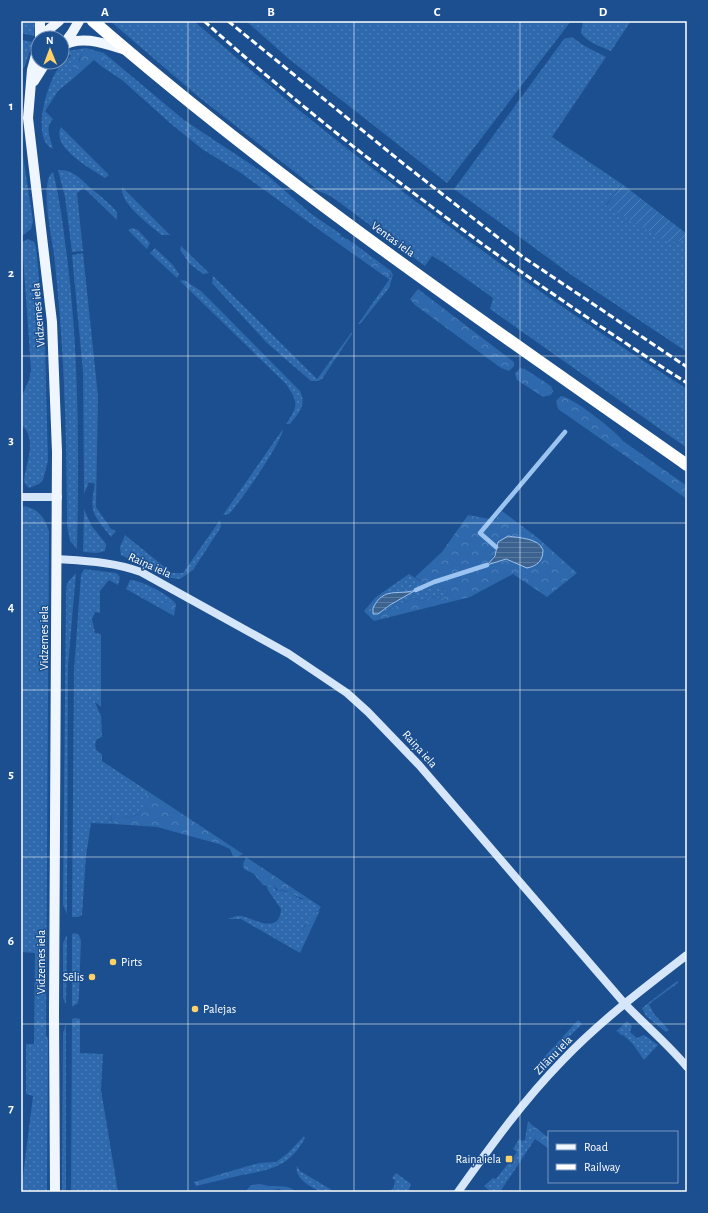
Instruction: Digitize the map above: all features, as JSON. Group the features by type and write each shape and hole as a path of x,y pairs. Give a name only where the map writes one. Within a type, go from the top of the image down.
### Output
{"highway":[{"name":"Ventas iela","path":"93,21 126,50 311,196 534,358 687,465"}],"main road":[{"path":"48,30 59,21"},
{"path":"70,35 79,21"},
{"path":"70,42 84,41 103,43 126,50"},
{"name":"Vidzemes iela","path":"33,70 29,132 47,274 57,417 58,497 54,998 55,1192"},
{"path":"31,86 41,70"}],"street":[{"path":"21,497 58,497"},
{"name":"Raiņa iela","path":"57,559 106,562 126,566 141,572 289,654 344,690 368,712 422,770 625,1004 687,1066"},
{"name":"Zīlānu iela","path":"458,1192 519,1110 562,1061 625,1004 687,955"}],"green space":[{"path":"21,21 35,21 34,30 30,30 30,35 21,33"},
{"path":"110,21 194,21 312,120 433,215 558,304 687,389 687,448 490,309 493,298 444,263 432,256 425,266 332,197 319,191 200,98"},
{"path":"246,21 571,21 447,183 289,59"},
{"path":"583,21 631,21 611,51 594,44 581,33"},
{"path":"572,37 583,45 606,57 552,137 622,184 606,205 669,242 687,239 687,352 570,274 454,189 564,39"},
{"path":"21,40 30,42 30,51 25,66 21,71"},
{"path":"86,48 82,53 73,73 75,77 58,91 45,111 53,119 50,122 49,130 53,149 46,144 43,135 42,113 48,90 58,70 70,70 70,51"},
{"path":"86,48 104,53 106,58 101,66 94,60 75,77 73,73 75,63 79,61"},
{"path":"104,53 184,120 267,175 310,213 342,235 338,236 332,232 325,234 241,173 202,149 170,123 122,80 101,66 106,58"},
{"path":"61,127 109,175 105,178 82,163 67,150 61,142 59,135"},
{"path":"21,143 33,221 31,229 22,236"},
{"path":"58,170 64,170 74,174 117,212 117,220 84,188 77,193 83,251 72,252 65,197"},
{"path":"53,172 64,230 72,300 78,443 77,549 70,541 67,526 66,424 63,356 54,254 47,198 49,177"},
{"path":"622,184 687,234 687,239 669,243 606,206"},
{"path":"122,187 170,235 162,235 137,214 126,200"},
{"path":"132,228 138,230 150,243 147,249 128,230"},
{"path":"332,232 349,240 355,249 361,251 366,258 390,271 390,280 325,234"},
{"path":"28,239 34,242 36,247 45,345 48,461 43,480 39,484 29,488 25,484 24,480 30,444 26,430 21,425 21,398 29,380 31,370 22,242"},
{"path":"349,240 391,271 393,275 389,288 360,324 358,324 391,277 390,271 366,258 361,251 355,249"},
{"path":"181,246 209,273 203,274 190,264 180,250"},
{"path":"155,248 172,264 179,274 177,278 150,253"},
{"path":"83,253 98,396 96,507 111,529 116,531 111,537 96,518 94,513 92,501 95,484 89,482 84,494 83,372 72,255"},
{"path":"213,276 317,379 352,332 352,334 322,379 318,381 311,381 267,343 212,283"},
{"path":"184,280 201,291 300,391 303,401 301,409 290,424 286,424 295,408 295,400 286,384 180,281"},
{"path":"418,289 514,362 514,366 509,371 501,368 415,305 410,299"},
{"path":"520,368 525,369 551,386 553,391 551,395 543,397 517,380 515,374"},
{"path":"561,396 574,402 594,415 623,441 687,486 687,499 558,409 556,401"},
{"path":"283,429 275,447 251,485 229,514 223,515"},
{"path":"21,506 36,510 45,521 49,531 46,1035 48,1039 47,1192 21,1192 33,1096 26,1094 26,1044 34,1044 35,953 21,952"},
{"path":"84,509 91,525 106,544 105,551 97,553 83,552"},
{"path":"502,511 538,538 577,573 547,597 513,574 470,597 374,621 383,612 414,598 421,601 433,597 441,599 446,596 448,591 441,588 431,588 415,577 442,552 468,515 495,520","holes":["508,536 533,541 541,546 543,550 540,562 533,567 507,560 498,561 493,564 489,562"]},
{"path":"220,520 221,527 193,570 180,579 170,578 121,555 120,547 125,535 172,573 183,573"},
{"path":"84,569 116,573 120,577 118,585 109,580 100,591 100,613 95,612 92,619 95,633 101,634 101,707 95,702 101,715 102,737 97,739 95,744 96,750 102,754 102,761 149,792 147,799 152,808 129,818 121,815 112,815 110,820 114,824 91,823 86,856 82,915 72,917 74,669 81,575"},
{"path":"76,573 68,666 67,914 63,905 66,592 67,583"},
{"path":"409,574 431,588 441,588 448,591 446,596 441,599 433,597 421,601 414,598 383,612 374,621 364,611 376,597","holes":["414,591 376,615 384,594"]},
{"path":"130,580 141,582 155,589 176,604 166,601 158,607 126,589"},
{"path":"166,601 176,604 174,616 158,607"},
{"path":"149,792 243,854 237,857 233,856 230,849 219,844 157,827 114,824 113,822 110,822 112,815 121,815 129,818 139,814 144,808 151,808 144,802"},
{"path":"246,857 309,899 301,898 286,891 279,891 274,886 263,885 254,874 244,869 243,864"},
{"path":"266,884 274,886 276,890 289,892 300,899 309,899 321,907 304,926 303,937 306,940 300,953 241,919 229,919 235,916 240,916 266,923 276,921 280,917 281,909 268,890"},
{"path":"320,910 306,940 303,937 305,925 313,915"},
{"path":"75,933 79,935 81,941 79,995 78,1003 72,1007 72,934"},
{"path":"67,935 66,1004 63,998 63,943"},
{"path":"677,981 678,983 649,1004 654,1014 669,1030 666,1032 646,1016 642,1008"},
{"path":"72,1019 80,1019 80,1053 103,1054 101,1090 118,1192 71,1192"},
{"path":"578,1020 582,1024 539,1067 537,1065"},
{"path":"627,1021 632,1026 630,1032 637,1038 644,1035 658,1045 644,1060 632,1043 617,1031 614,1033"},
{"path":"66,1024 66,1192 62,1192 63,1033"},
{"path":"528,1121 532,1125 535,1139 500,1192 491,1192 484,1186 493,1178 496,1179 517,1152 513,1149 519,1139 522,1141 525,1140"},
{"path":"532,1125 548,1137 548,1148 535,1139"},
{"path":"304,1136 305,1138 299,1147 286,1161 262,1171 242,1175 241,1168 259,1163 276,1162 288,1153"},
{"path":"297,1166 300,1171 335,1192 322,1192 308,1185 298,1175"},
{"path":"241,1168 242,1175 196,1186 194,1182"},
{"path":"396,1173 411,1184 409,1189 411,1192 389,1192 394,1187 395,1180 392,1178"},
{"path":"261,1184 270,1186 284,1186 296,1192 285,1192 279,1189 264,1192 245,1192 251,1185"}],"shaded area":[{"path":"508,536 528,539 537,543 543,550 541,560 534,566 527,568 506,559 487,565 495,556 498,542"},
{"path":"416,590 390,605 378,614 373,614 373,608 377,601 386,594"}],"waterway":[{"path":"496,547 480,533 565,432"},
{"path":"416,590 434,582 487,565"}],"railway":[{"path":"204,21 319,119 438,212 561,300 687,383"},
{"path":"228,21 405,165 523,257 687,367"}],"place":[{"name":"Pirts","path":"113,962"},
{"name":"Sēlis","path":"92,977"},
{"name":"Palejas","path":"195,1009"},
{"name":"Raiņa iela","path":"509,1159"}]}
